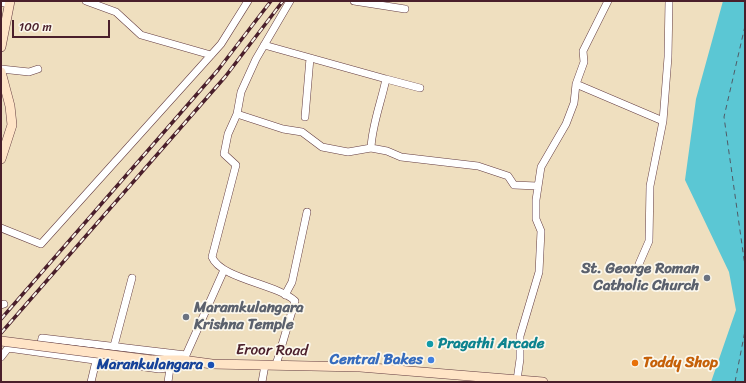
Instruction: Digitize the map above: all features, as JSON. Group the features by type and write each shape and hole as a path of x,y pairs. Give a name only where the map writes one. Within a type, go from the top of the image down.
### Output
{"main road":[{"path":"1,47 7,2"},
{"path":"1,72 10,106 12,125 1,159"},
{"name":"Eroor Road","path":"1,340 151,360 360,367 490,380 543,382"}],"street":[{"path":"86,1 116,12 141,35 211,55"},
{"path":"1,228 41,244 221,44 248,1"},
{"path":"276,365 295,301 286,295 224,270 214,261 212,257 236,165 224,154 228,134 237,114 241,92 264,45 290,1"},
{"path":"354,1 406,9"},
{"path":"517,380 520,359 520,336 539,272 541,231 536,219 537,186 541,167 566,124 574,103 576,84 584,62 583,51 608,1"},
{"path":"639,264 649,241 650,186 663,121 668,57 669,1"},
{"path":"264,45 420,88"},
{"path":"305,117 310,58"},
{"path":"1,69 29,72 38,69"},
{"path":"371,148 372,130 380,106 386,79"},
{"path":"576,84 663,121"},
{"path":"237,114 283,129 302,132 322,147 348,152 371,148 401,157 478,166 508,176 514,185 537,186"},
{"path":"286,295 292,282 307,212"},
{"path":"40,352 42,338 186,355 224,270"},
{"path":"114,346 132,278"},
{"path":"1,357 8,348 159,369 206,363"},
{"path":"91,382 96,360"},
{"path":"262,382 265,364"},
{"path":"168,382 170,368"}],"water":[{"path":"723,1 745,1 745,382 711,382 736,310 729,272 685,180 696,99"}],"ferry route":[{"path":"745,26 724,117 745,266"},
{"path":"735,382 745,331"}],"railway":[{"path":"1,319 218,70 271,1"},
{"path":"1,333 225,77 283,1"}],"place":[{"name":"St. George Roman Catholic Church","path":"707,278"},
{"name":"Maramkulangara Krishna Temple","path":"186,317"},
{"name":"Pragathi Arcade","path":"430,344"},
{"name":"Central Bakes","path":"431,360"},
{"name":"Toddy Shop","path":"635,363"},
{"name":"Marankulangara","path":"211,365"}]}
